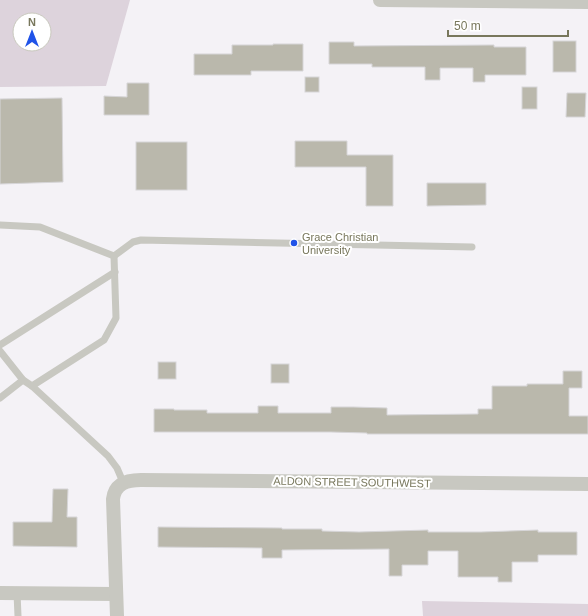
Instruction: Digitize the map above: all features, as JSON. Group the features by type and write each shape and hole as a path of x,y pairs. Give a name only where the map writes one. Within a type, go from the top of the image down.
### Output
{"street":[{"path":"380,0 588,2"},
{"name":"ALDON STREET SOUTHWEST","path":"121,484 141,480 588,484"},
{"path":"117,616 115,594 113,504 114,495 121,484"},
{"path":"0,593 115,594"}],"lane":[{"path":"0,226 40,227 114,256"},
{"path":"114,256 132,242 141,240 472,246"},
{"path":"32,386 104,340 116,318 114,256"},
{"path":"0,345 115,272"},
{"path":"0,351 23,380 32,386 108,456 116,468 121,484"},
{"path":"0,398 23,380"},
{"path":"17,593 18,616"}],"shaded area":[{"path":"0,0 130,0 106,86 0,87"},
{"path":"422,601 588,604 588,616 423,616"}],"building":[{"path":"553,41 576,41 576,72 553,72"},
{"path":"329,42 354,42 354,46 494,45 494,47 526,47 526,75 485,75 485,82 473,82 473,68 440,68 440,80 425,80 425,67 372,67 372,64 329,64"},
{"path":"303,44 303,71 251,71 251,75 194,75 194,54 232,54 232,45"},
{"path":"305,77 319,77 319,92 305,92"},
{"path":"127,83 149,83 149,115 104,115 104,96 127,97"},
{"path":"522,87 537,87 537,109 522,109"},
{"path":"567,93 586,93 585,117 566,117"},
{"path":"62,98 63,182 0,184 0,99"},
{"path":"295,141 347,141 347,155 393,155 393,206 366,206 366,167 295,167"},
{"path":"136,142 187,142 187,190 136,190"},
{"path":"427,183 486,183 486,205 427,206"},
{"path":"158,362 176,362 176,379 158,379"},
{"path":"271,364 289,364 289,383 271,383"},
{"path":"563,371 582,371 582,388 569,388 569,416 588,416 588,434 154,432 154,409 207,410 207,413 258,413 258,406 278,406 278,413 331,413 331,407 353,407 387,408 387,415 478,414 478,409 492,409 492,386 563,384"},
{"path":"53,489 68,489 67,517 77,517 77,547 13,546 13,522 52,522"},
{"path":"158,527 282,528 359,532 428,530 428,532 481,532 538,530 538,532 577,532 577,555 538,555 538,562 512,562 512,582 498,582 498,577 458,577 458,551 428,551 428,565 402,565 402,576 389,576 389,549 282,550 282,558 262,558 262,548 158,547"}],"place":[{"name":"Grace Christian University","path":"294,243"}]}
